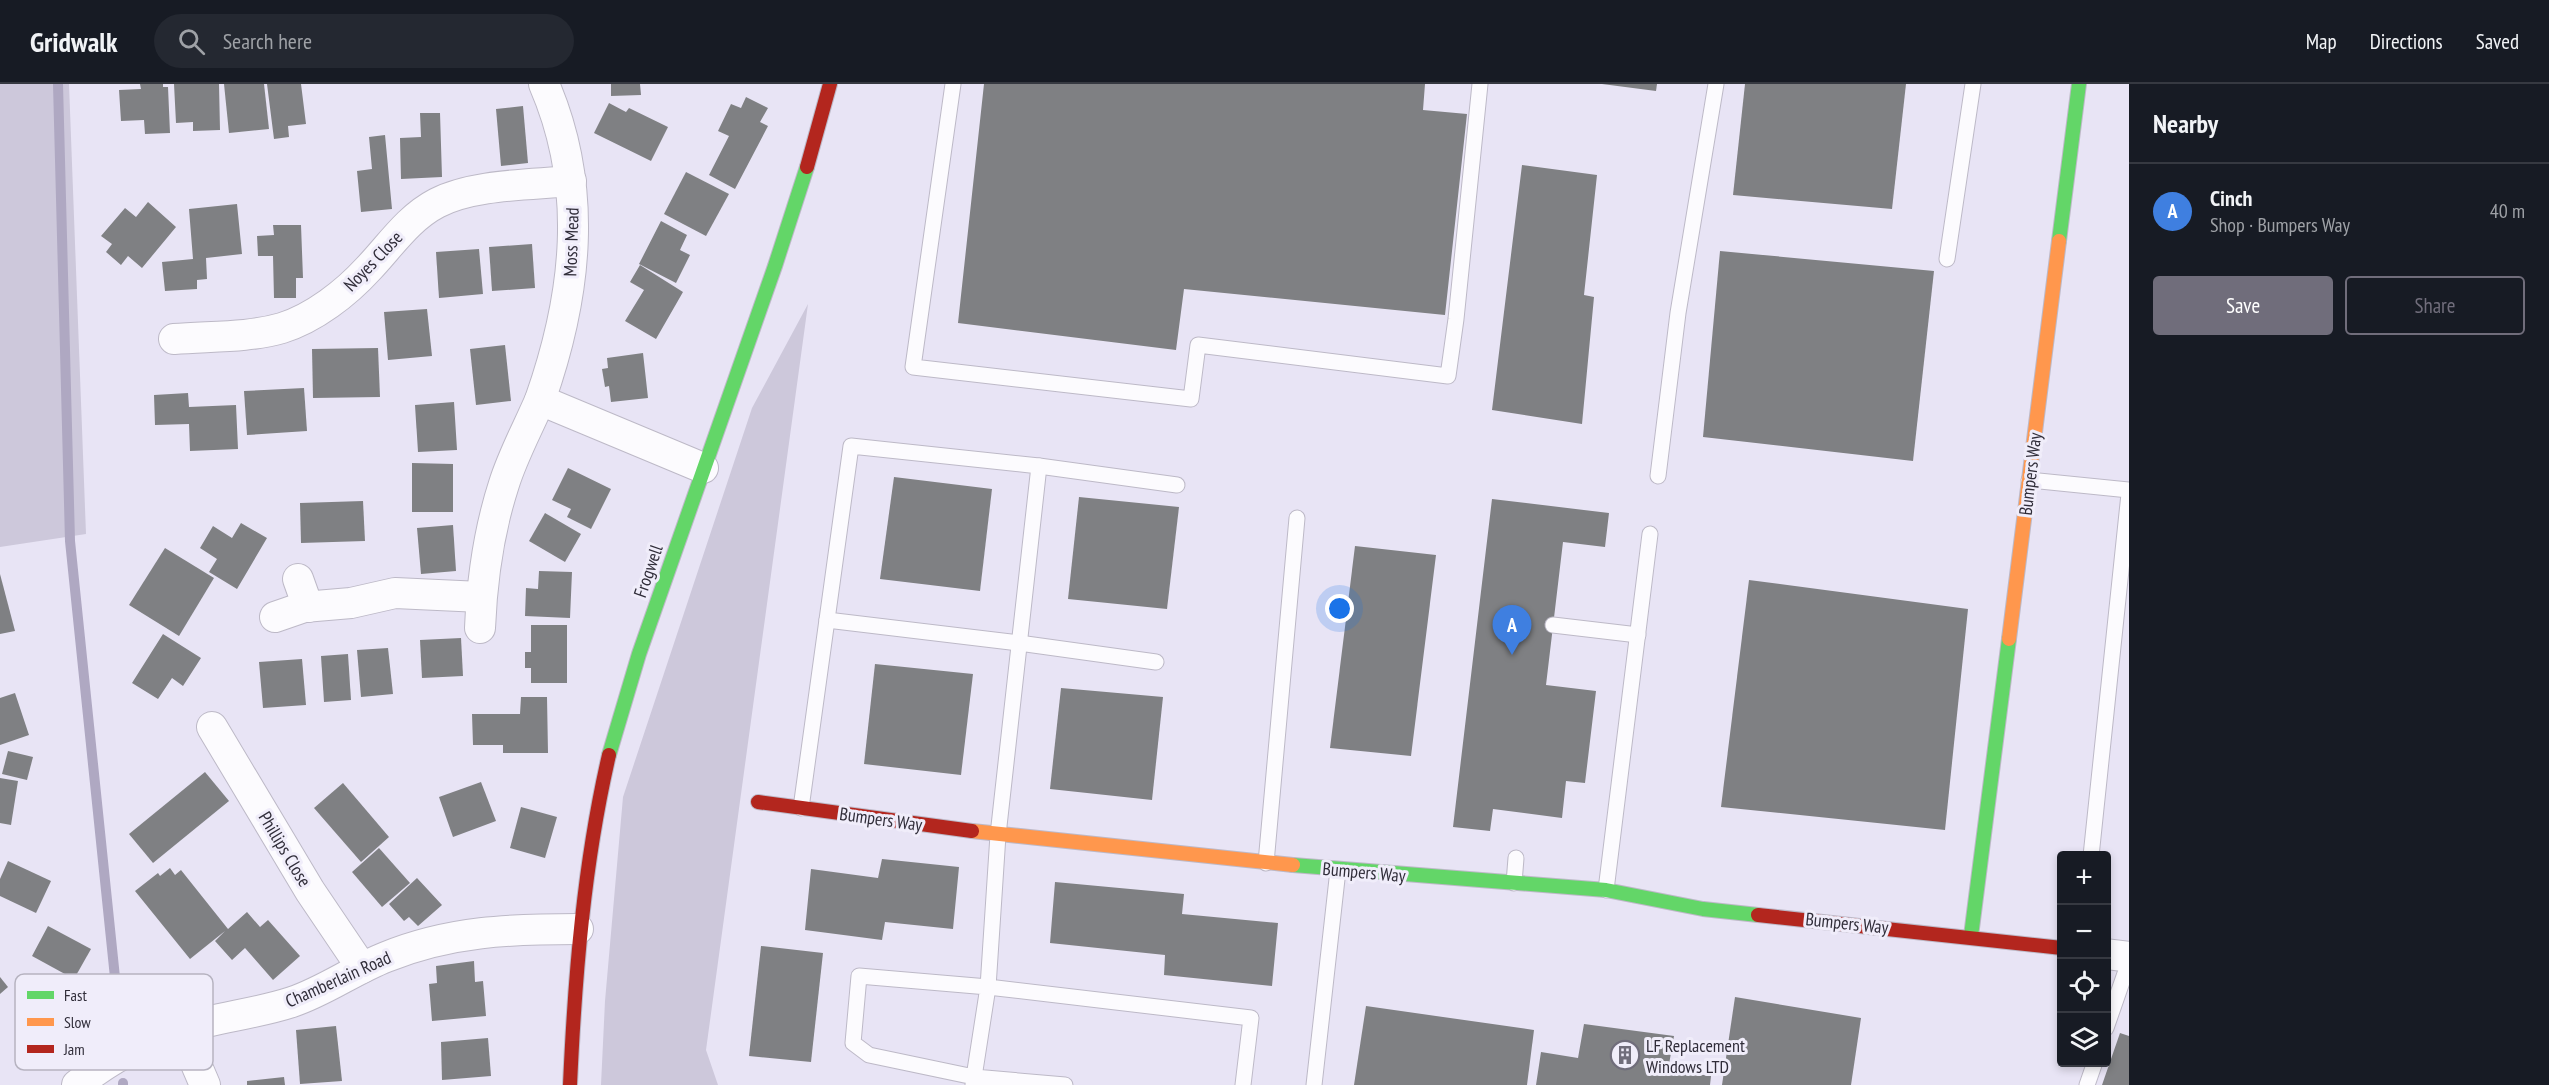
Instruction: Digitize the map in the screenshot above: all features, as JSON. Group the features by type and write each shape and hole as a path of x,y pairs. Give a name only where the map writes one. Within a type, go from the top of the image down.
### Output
{"street":[{"name":"Moss Mead","path":"480,628 481,597 491,533 503,484 540,400 557,348 568,295 574,237 571,181 563,136 544,84"},
{"name":"Frogwell","path":"570,1085 578,929 594,828 611,744 636,662 771,280 813,149 830,84"},
{"name":"Bumpers Way","path":"1971,936 2079,84"},
{"name":"Noyes Close","path":"174,339 223,326 283,327 323,306 358,280 411,222 437,203 471,192 571,181"},
{"path":"540,400 703,468"},
{"path":"298,579 308,607"},
{"path":"275,617 308,607 351,603 403,593 481,597"},
{"name":"Phillips Close","path":"212,727 310,891 362,968"},
{"name":"Bumpers Way","path":"758,802 998,835 1266,863 1606,890 1703,909 1971,936 2057,947"},
{"name":"Chamberlain Road","path":"213,1021 290,1003 329,987 362,968 409,949 480,931 578,929"},
{"path":"2111,955 2129,957"},
{"name":"Chamberlain Road","path":"77,1085 98,1070"},
{"path":"199,1070 205,1085"}],"lane":[{"path":"953,84 913,367 1191,399 1198,345 1448,376 1480,84"},
{"path":"1658,476 1678,313 1716,84"},
{"path":"1947,259 1973,84"},
{"path":"801,808 850,446 1039,466 1177,485"},
{"path":"974,1081 988,987 998,835 1039,466"},
{"path":"2029,480 2129,492 2091,851"},
{"path":"1266,863 1297,518"},
{"path":"1606,890 1650,534"},
{"path":"827,620 1156,662"},
{"path":"1553,625 1638,634"},
{"path":"1514,884 1516,858"},
{"path":"1314,1085 1338,870"},
{"path":"2111,1014 2129,962"},
{"path":"1065,1085 974,1081 869,1055 853,1043 859,976 988,987 1251,1017 1243,1085"},
{"path":"2087,1085 2093,1067"}],"shaded area":[{"path":"0,84 69,84 86,534 0,547"},
{"path":"808,304 706,1050 718,1085 601,1085 605,1001 623,797 752,408"}],"building":[{"path":"140,84 163,84 163,87 168,87 170,133 145,134 144,120 121,121 119,90 141,89"},
{"path":"174,84 219,84 220,130 193,131 193,122 176,123"},
{"path":"224,84 264,84 269,129 229,133"},
{"path":"267,84 301,84 306,124 288,126 289,137 274,139"},
{"path":"611,84 640,84 641,95 611,96"},
{"path":"984,84 1425,84 1423,110 1467,114 1445,315 1184,289 1176,350 958,323"},
{"path":"1602,84 1657,84 1656,91"},
{"path":"1745,84 1906,84 1892,209 1733,195"},
{"path":"746,97 768,108 760,122 768,126 735,189 709,175 729,136 718,131 731,104 741,108"},
{"path":"609,103 626,112 629,108 668,127 651,161 594,133"},
{"path":"523,106 528,163 501,166 496,109"},
{"path":"420,113 440,113 442,177 401,179 400,138 421,137"},
{"path":"385,135 392,209 361,212 357,171 372,169 369,137"},
{"path":"1522,165 1597,175 1584,295 1594,297 1582,424 1492,410"},
{"path":"686,172 729,194 706,236 664,214"},
{"path":"148,202 176,227 142,268 128,256 121,265 106,252 112,244 101,236 125,208 136,217"},
{"path":"237,204 242,254 206,258 207,279 197,280 197,289 165,291 162,262 193,259 189,209"},
{"path":"661,221 687,235 680,250 690,255 676,283 639,264"},
{"path":"273,225 301,225 303,278 296,278 296,298 274,298 273,256 258,256 257,236 274,235"},
{"path":"532,244 535,288 492,291 489,247"},
{"path":"479,249 483,294 439,298 436,252"},
{"path":"1720,251 1934,271 1913,461 1703,437"},
{"path":"640,265 683,292 656,339 625,321 644,290 630,282"},
{"path":"427,309 432,356 388,360 384,312"},
{"path":"505,345 511,401 476,405 470,349"},
{"path":"378,348 380,397 313,398 312,349"},
{"path":"643,353 648,398 611,402 609,386 605,387 602,369 608,368 607,358"},
{"path":"304,388 307,431 247,435 244,391"},
{"path":"188,393 189,407 236,405 238,449 190,451 189,424 155,425 154,395"},
{"path":"454,402 457,450 418,452 415,405"},
{"path":"412,463 453,464 453,512 412,512"},
{"path":"568,468 611,489 591,529 567,517 571,509 552,500"},
{"path":"894,477 992,489 980,591 880,579"},
{"path":"1079,497 1179,507 1167,609 1068,599"},
{"path":"1492,499 1609,513 1605,547 1563,542 1546,685 1596,691 1585,783 1566,781 1562,818 1493,809 1490,831 1453,827"},
{"path":"363,501 365,541 301,543 300,503"},
{"path":"545,513 581,534 565,562 529,541"},
{"path":"241,523 267,538 237,589 209,572 217,559 200,548 213,526 232,538"},
{"path":"453,525 456,571 421,574 417,528"},
{"path":"1355,546 1436,555 1411,756 1330,748"},
{"path":"165,548 214,578 179,636 129,605"},
{"path":"539,571 572,572 570,618 525,616 526,588 538,589"},
{"path":"0,574 15,631 0,634"},
{"path":"1749,580 1968,609 1945,830 1721,807"},
{"path":"531,625 567,625 567,683 531,683 531,668 525,668 525,652 531,652"},
{"path":"163,634 201,658 183,686 172,678 158,699 132,683"},
{"path":"461,638 463,676 422,678 420,640"},
{"path":"388,648 393,694 361,697 357,650"},
{"path":"348,654 351,700 324,702 321,656"},
{"path":"302,659 306,705 263,708 259,662"},
{"path":"875,664 973,674 961,775 864,764"},
{"path":"1061,688 1163,697 1152,800 1050,789"},
{"path":"15,693 29,735 0,745 0,698"},
{"path":"521,697 547,697 548,753 503,753 503,745 473,745 472,714 520,714"},
{"path":"8,751 33,757 27,780 2,774"},
{"path":"205,772 229,801 153,863 129,834"},
{"path":"0,778 18,781 11,825 0,823"},
{"path":"481,782 496,821 453,837 439,797"},
{"path":"343,783 389,837 361,862 314,808"},
{"path":"521,807 557,817 545,858 510,848"},
{"path":"379,848 410,883 382,907 352,872"},
{"path":"882,859 959,867 953,929 885,922 882,940 805,930 811,869 878,878"},
{"path":"8,861 51,881 36,913 0,896 0,879"},
{"path":"170,868 175,875 181,870 228,929 247,912 260,927 268,920 300,956 273,980 245,948 232,960 215,941 225,931 190,959 135,891 158,873 160,876"},
{"path":"417,878 442,905 418,926 409,917 404,921 389,904"},
{"path":"1055,882 1184,894 1182,914 1278,923 1272,986 1164,975 1165,955 1050,943"},
{"path":"48,926 91,949 77,974 65,974 32,956"},
{"path":"761,946 823,953 811,1062 749,1056"},
{"path":"474,961 475,982 483,981 486,1016 432,1021 429,984 437,983 436,966"},
{"path":"0,977 8,987 0,994"},
{"path":"1735,997 1861,1018 1851,1085 1722,1085"},
{"path":"1366,1006 1534,1030 1527,1085 1354,1085"},
{"name":"LF Replacement Windows LTD","path":"1584,1024 1674,1036 1668,1070 1711,1076 1710,1085 1536,1085 1541,1052 1578,1058"},
{"path":"336,1026 342,1081 300,1084 296,1030"},
{"path":"2120,1033 2129,1036 2129,1085 2102,1085 2108,1067 2111,1067 2111,1059"},
{"path":"488,1038 491,1076 442,1080 441,1042"},
{"path":"284,1077 285,1085 247,1085 247,1081"}],"waterway":[{"path":"58,84 70,541 115,974"}],"traffic: fast":[{"path":"2059,241 2079,84"},
{"path":"609,755 639,654 775,266 807,167"},
{"path":"1971,936 2009,639"},
{"path":"1293,865 1606,890 1703,909 1758,915"}],"traffic: slow":[{"path":"2009,639 2059,241"},
{"path":"972,831 1293,865"}],"traffic: jam":[{"path":"807,167 830,84"},
{"path":"570,1085 582,919 593,837 609,755"},
{"path":"758,802 972,831"},
{"path":"1758,915 2057,947"}],"place":[{"name":"Cinch","path":"1512,655"},
{"name":"LF Replacement Windows LTD","path":"1625,1055"}]}
